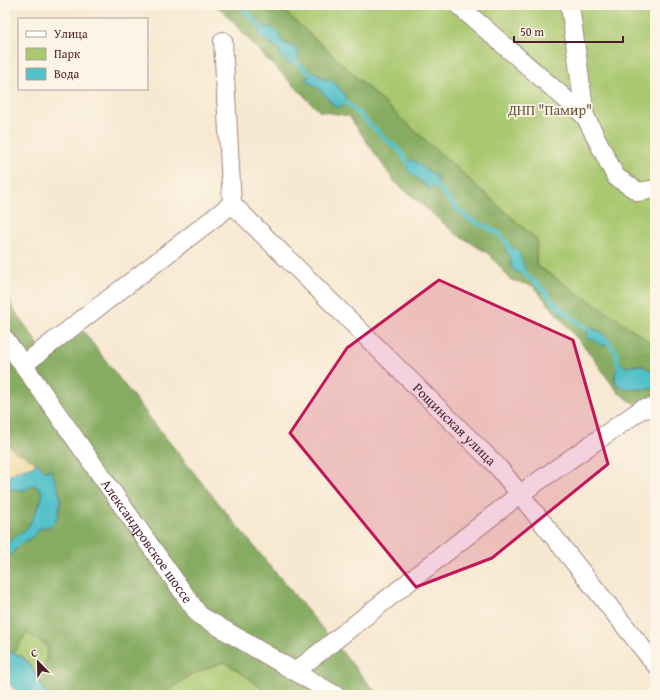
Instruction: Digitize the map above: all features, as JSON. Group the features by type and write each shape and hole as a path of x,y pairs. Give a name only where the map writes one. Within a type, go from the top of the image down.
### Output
{"street":[{"path":"458,5 585,116"},
{"path":"570,5 585,116 616,177 638,192 655,189"},
{"path":"23,365 232,204 223,41"},
{"name":"Рощинская улица","path":"232,204 499,468 655,664"},
{"name":"Александровское шоссе","path":"5,338 199,615 335,695"},
{"path":"296,671 520,494 642,409 655,408"}],"highlighted area":[{"path":"439,280 573,340 608,464 492,558 416,587 290,433 347,348"}],"green space":[{"path":"214,5 278,5 537,240 536,265 641,335 655,346 655,373 641,365 626,367 614,376 616,384 627,389 655,389 655,408 642,409 619,393 593,357 533,286 511,280 489,254 455,233 394,181 349,116 319,111 263,55 222,10","holes":["279,34 282,42 294,47 299,54 281,57 279,49 265,41","312,76 324,78 332,82 346,96 331,104 321,91 307,81 306,78"]},
{"name":"ДНП \"Памир\"","path":"278,5 655,5 655,346 641,335 536,265 537,240"},
{"path":"5,276 11,305 42,350 81,328 190,468 378,695 269,695 246,676 224,662 190,675 163,695 48,695 34,672 45,668 48,646 26,633 14,653 5,650 5,558 12,554 18,546 34,536 40,528 48,527 59,512 51,470 45,471 20,453 15,452 5,442"},
{"path":"34,485 40,488 42,494 41,501 28,527 5,545 5,489 25,490"},
{"path":"26,633 48,646 45,668 34,672 31,665 26,660 14,653"},
{"path":"224,662 246,676 269,695 163,695 190,675"}],"sand":[{"path":"5,442 15,452 24,455 37,463 17,471 5,478"}],"water":[{"path":"263,26 273,28 279,34 282,42 294,47 299,54 298,59 289,64 281,57 279,49 258,35"},
{"path":"315,71 320,77 333,81 346,96 345,102 341,107 336,107 320,90 307,81 306,78 312,76"},
{"path":"413,160 437,177 436,185 430,189 407,170 409,161"},
{"path":"508,245 513,247 520,255 526,269 521,274 512,269 510,255 505,251"},
{"path":"585,326 600,332 612,343 601,346 595,340 586,338 588,333"},
{"path":"620,363 626,367 641,365 655,373 655,389 627,389 616,384 615,375"},
{"path":"37,463 45,471 51,470 60,499 59,512 55,523 48,527 40,528 34,536 18,546 12,554 5,558 5,545 28,527 41,501 42,494 40,488 34,485 25,490 5,489 5,478 17,471"},
{"path":"5,650 28,662 48,695 20,695 5,680"}],"waterway":[{"path":"240,5 266,33"},
{"path":"293,56 295,61 316,79"},
{"path":"340,98 399,150 412,167"},
{"path":"431,181 464,215 500,235 510,249"},
{"path":"520,268 523,273 540,286 557,306 573,319 589,329"},
{"path":"607,341 616,352 618,365 621,369"}]}
